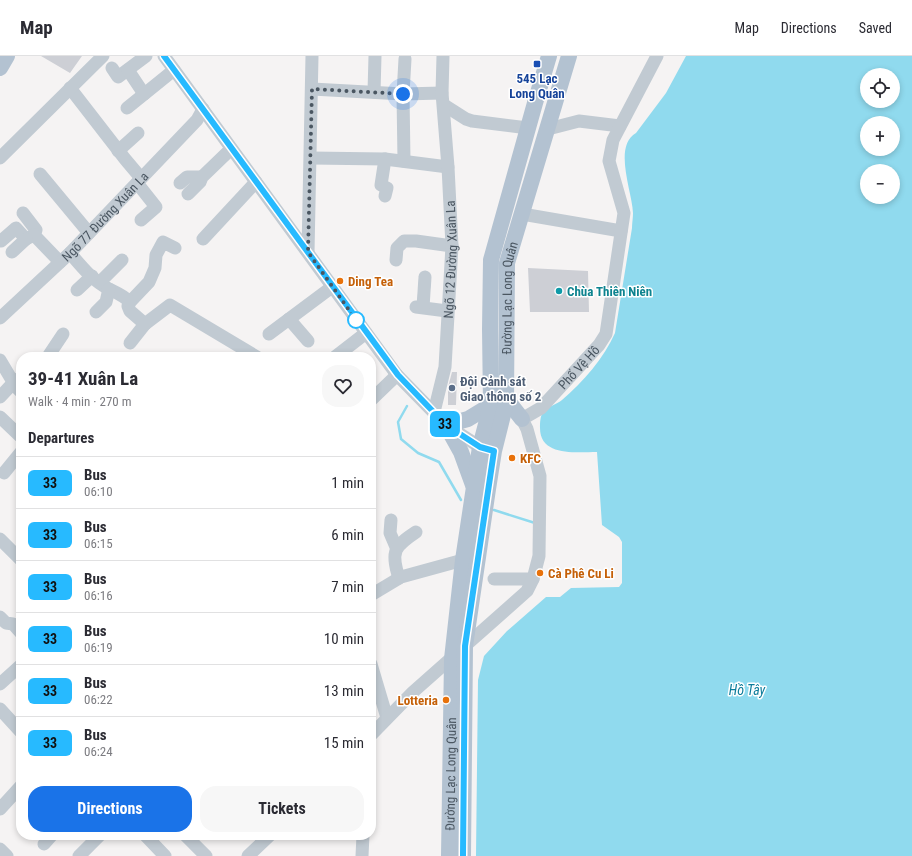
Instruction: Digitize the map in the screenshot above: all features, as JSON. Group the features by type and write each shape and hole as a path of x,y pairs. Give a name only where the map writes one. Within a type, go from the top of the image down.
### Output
{"main road":[{"path":"0,68 7,56"},
{"name":"Đường Lạc Long Quân","path":"462,856 465,646 491,405 491,260 549,56"},
{"name":"Đường Lạc Long Quân","path":"449,856 452,659 463,560 474,487 487,449 506,403 507,263 569,56"},
{"path":"474,487 465,459 446,425 468,419 491,405 506,403 511,405 522,419"}],"street":[{"path":"0,158 103,56"},
{"path":"112,68 118,77 146,56"},
{"path":"164,56 398,375 446,425 487,449"},
{"path":"308,252 312,56"},
{"path":"374,92 375,56"},
{"name":"Ngõ 12 Đường Xuân La","path":"434,412 445,367 447,311 452,246 443,99 443,56"},
{"name":"Phố Vệ Hồ","path":"522,419 541,408 603,340 608,327 624,213 623,205 609,161 613,140 657,56"},
{"path":"404,161 403,94 405,59"},
{"path":"128,70 144,94"},
{"path":"128,108 174,70"},
{"path":"70,88 139,180 156,207 141,220"},
{"path":"312,89 403,94 443,99 466,119 528,128"},
{"name":"Ngõ 77 Đường Xuân La","path":"0,318 70,253 197,120 203,109"},
{"path":"548,130 578,121 620,126"},
{"path":"118,151 138,133"},
{"path":"188,194 200,182 202,177 231,149"},
{"path":"311,158 385,159 448,166"},
{"path":"385,159 381,185 387,188 385,196"},
{"path":"40,174 89,233"},
{"path":"180,183 187,177 202,177"},
{"path":"203,239 256,182"},
{"path":"522,214 621,232"},
{"path":"12,252 36,230 23,220"},
{"path":"1,240 16,228 30,237 60,262"},
{"path":"396,260 397,248 404,241 416,241 452,246"},
{"path":"145,324 130,311 128,306 149,282 155,268 156,255 164,242 175,248"},
{"path":"70,253 100,283 116,291 130,302"},
{"path":"77,290 100,283 122,260"},
{"path":"425,278 419,307 447,311"},
{"path":"96,312 106,302 100,283"},
{"path":"269,334 332,286"},
{"path":"130,343 145,324 170,305 247,352"},
{"path":"289,319 308,341"},
{"path":"335,352 366,333"},
{"path":"52,352 64,334"},
{"path":"0,360 16,380"},
{"path":"376,395 398,375"},
{"path":"0,397 16,386"},
{"path":"0,418 16,432"},
{"path":"376,730 411,688 452,659 527,591 533,579 539,556 540,476 527,429 522,419"},
{"path":"2,470 16,457"},
{"path":"391,520 390,533 396,547 396,569 399,578"},
{"path":"396,547 399,543 416,532"},
{"path":"0,539 16,555"},
{"path":"376,593 399,578 463,560"},
{"path":"494,579 533,579"},
{"path":"0,617 6,623 13,624 16,627"},
{"path":"0,684 16,670"},
{"path":"376,681 387,718"},
{"path":"0,709 16,727"},
{"path":"0,809 16,791"},
{"path":"79,856 94,840"},
{"path":"150,840 165,856"},
{"path":"190,840 206,856"},
{"path":"248,856 264,840"},
{"path":"362,856 364,840"},
{"path":"0,849 7,856"}],"water":[{"name":"Hồ Tây","path":"686,56 912,56 912,856 476,856 478,680 484,656 507,631 546,597 560,597 571,588 619,587 622,583 622,542 619,537 602,525 597,452 570,452 553,448 546,444 542,437 540,421 544,411 562,400 592,369 605,351 615,333 633,215 626,170 626,148 629,139 636,133 666,93"}],"building":[{"path":"41,56 82,56 70,73"},
{"name":"Chùa Thiên Niên","path":"528,268 588,271 589,312 530,312"},
{"name":"Đội Cảnh sát Giao thông số 2","path":"452,372 457,372 456,405 448,405 448,387"}],"waterway":[{"path":"407,406 398,422 401,439 418,453 439,462 461,500"},
{"path":"494,510 535,523"}],"bus line":[{"name":"33","path":"164,56 308,252 347,308 398,375 446,425 480,447 494,451 465,646 463,856"}],"place":[{"name":"545 Lạc Long Quân","path":"537,64"},
{"name":"Ding Tea","path":"340,281"},
{"name":"Chùa Thiên Niên","path":"559,291"},
{"name":"Đội Cảnh sát Giao thông số 2","path":"452,388"},
{"name":"KFC","path":"512,458"},
{"name":"Cà Phê Cu Li","path":"540,573"},
{"name":"Lotteria","path":"446,700"}],"route":[{"path":"356,320 308,252 312,89 403,94"}]}
